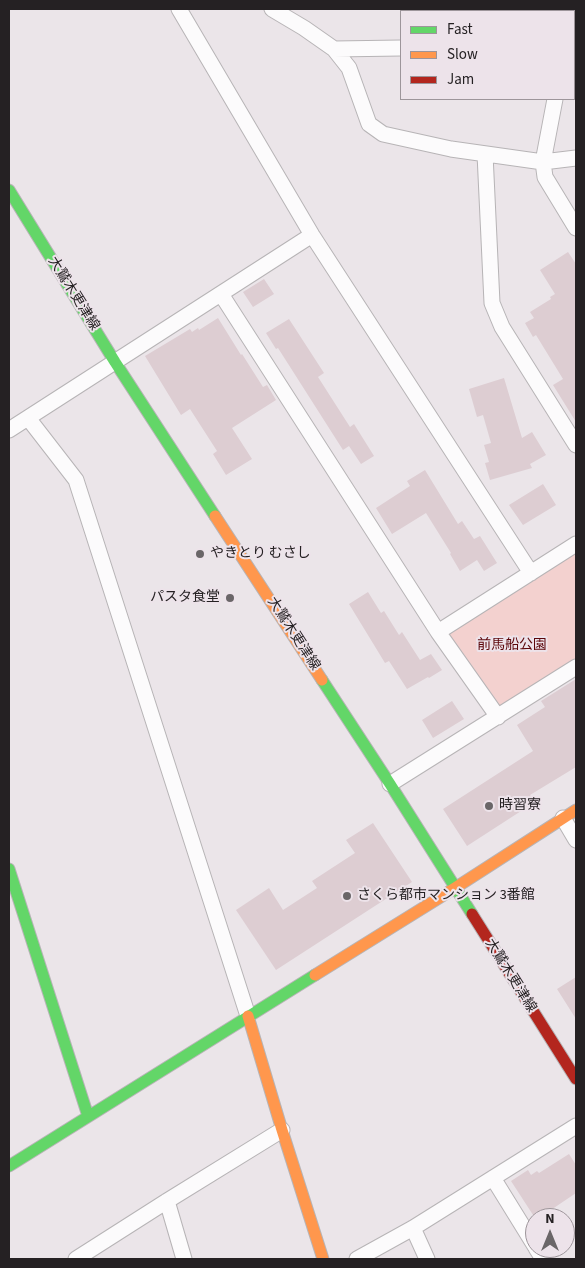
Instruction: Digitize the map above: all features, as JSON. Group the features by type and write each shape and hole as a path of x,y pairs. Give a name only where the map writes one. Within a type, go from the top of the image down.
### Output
{"street":[{"path":"179,9 312,235 531,573"},
{"path":"272,9 334,49 348,68 369,124 383,134 451,149 543,162 576,158"},
{"path":"334,49 400,48"},
{"path":"555,100 543,162 545,177 576,228"},
{"path":"485,154 492,303 502,327 576,445"},
{"name":"大鷲木更津線","path":"9,190 115,362 390,784 576,1079"},
{"path":"9,430 312,235"},
{"path":"221,294 438,632 498,717"},
{"path":"28,418 76,480 248,1016 323,1259"},
{"path":"438,632 576,544"},
{"path":"390,784 576,667"},
{"path":"9,1166 455,888 576,810"},
{"path":"563,818 576,840"},
{"path":"10,879 88,1116"},
{"path":"358,1259 413,1228 576,1126"},
{"path":"76,1259 282,1130"},
{"path":"493,1178 525,1229"},
{"path":"166,1201 184,1259"},
{"path":"413,1228 427,1259"}],"green space":[{"name":"前馬船公園","path":"576,549 576,662 498,711 444,632"}],"building":[{"path":"568,252 576,264 576,422 553,385 563,379 536,335 533,337 525,323 534,318 530,312 551,299 550,297 555,294 540,270"},
{"path":"264,279 274,294 253,307 243,292"},
{"path":"218,318 263,387 267,385 276,400 232,428 252,459 226,475 213,454 217,451 190,409 181,415 145,356 190,329 192,332 198,328 199,330"},
{"path":"289,319 324,373 318,377 350,427 354,424 374,456 361,464 349,446 343,450 278,348 276,349 266,333"},
{"path":"504,378 522,438 532,432 546,455 530,464 532,468 490,480 485,463 489,462 484,445 491,443 483,415 477,417 469,389"},
{"path":"425,470 458,524 462,521 474,539 480,536 497,563 484,571 477,560 460,571 426,513 392,534 376,508 410,486 407,481"},
{"path":"543,484 556,505 523,525 509,505"},
{"path":"368,592 381,613 384,611 399,635 402,632 420,660 431,654 442,670 407,689 389,661 385,663 349,604"},
{"path":"576,679 576,767 530,795 535,802 467,846 443,809 533,751 517,725 545,707 541,701"},
{"path":"452,701 464,719 433,738 422,720"},
{"name":"さくら都市マンション 3番館","path":"373,823 412,882 276,970 236,910 269,888 283,910 317,888 312,881 355,853 346,840"},
{"path":"576,977 576,1019 557,989"},
{"path":"569,1154 576,1165 576,1193 554,1208 529,1208 511,1181 528,1170 531,1175 537,1171 539,1173"}],"traffic: fast":[{"path":"9,190 115,362 215,516"},
{"path":"322,680 472,914"},
{"path":"9,869 88,1116"},
{"path":"9,1166 315,975"}],"traffic: slow":[{"path":"215,516 322,680"},
{"path":"315,975 576,810"},
{"path":"248,1016 323,1259"}],"traffic: jam":[{"path":"472,914 576,1079"}],"place":[{"name":"やきとり むさし","path":"200,554"},
{"name":"パスタ食堂","path":"230,598"},
{"name":"時習寮","path":"489,806"},
{"name":"さくら都市マンション 3番館","path":"347,896"}]}
